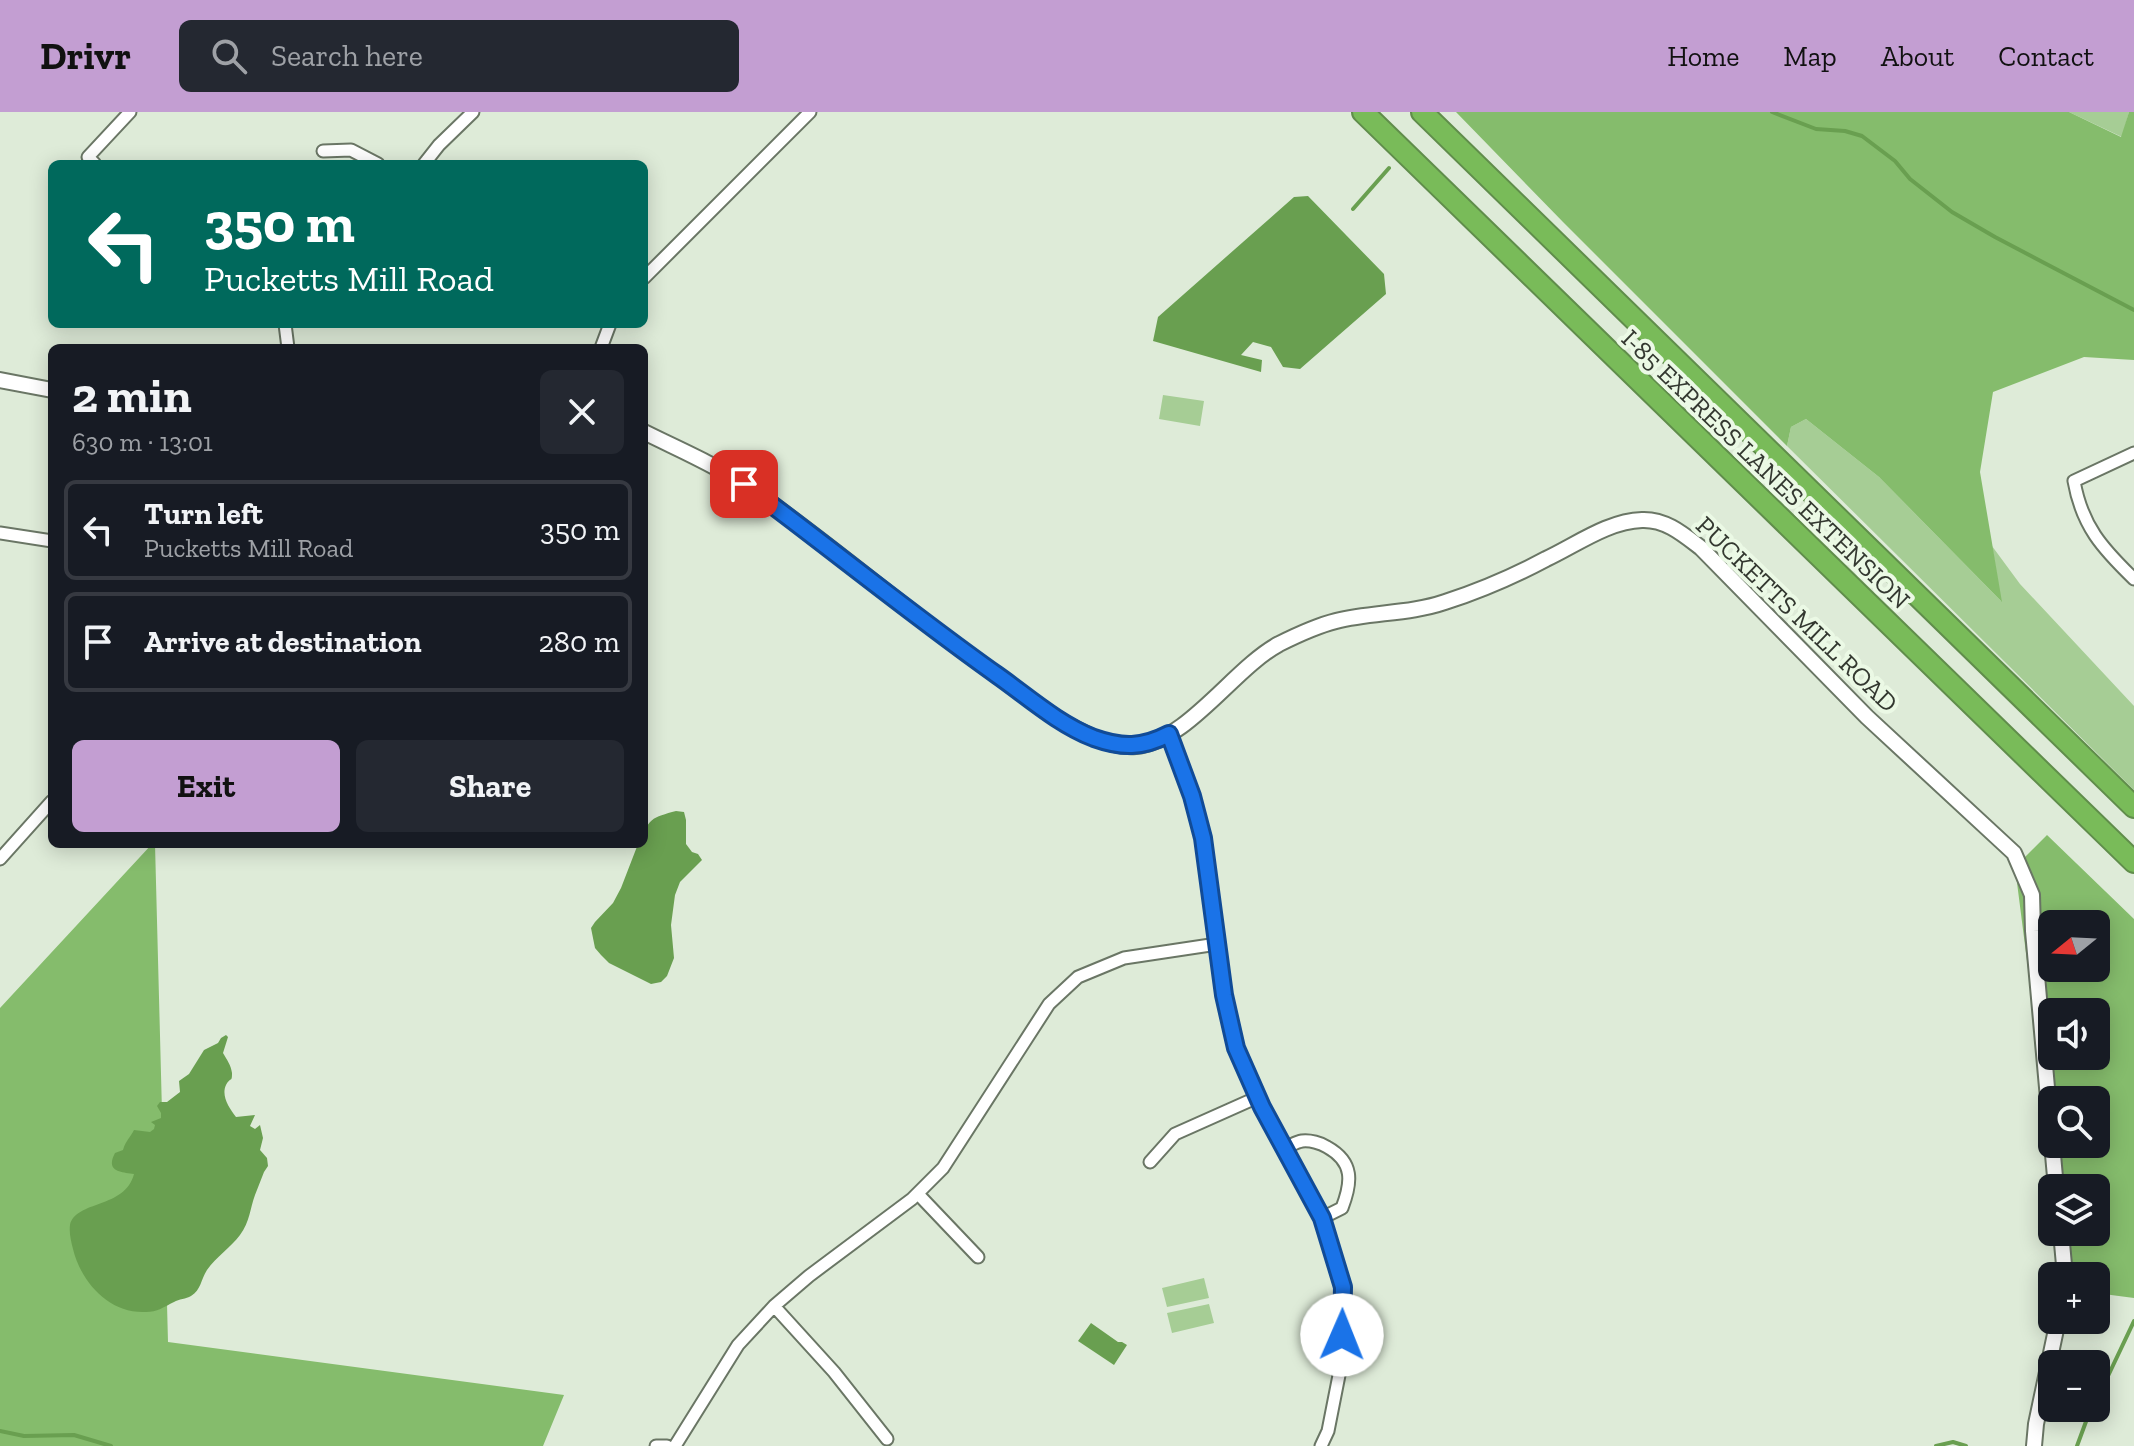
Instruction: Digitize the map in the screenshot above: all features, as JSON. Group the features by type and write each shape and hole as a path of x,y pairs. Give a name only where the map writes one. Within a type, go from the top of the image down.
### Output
{"highway":[{"name":"I-85 EXPRESS LANES EXTENSION","path":"1363,112 2134,862"},
{"name":"I-85 EXPRESS LANES EXTENSION","path":"1422,112 2134,807"}],"street":[{"path":"91,160 88,157 130,112"},
{"path":"427,160 473,112"},
{"path":"648,274 810,112"},
{"path":"323,151 351,150 370,160"},
{"path":"0,380 48,389"},
{"name":"PUCKETTS MILL ROAD","path":"648,434 744,484 972,657 1068,725 1091,737 1126,746 1154,742 1169,734 1192,718 1250,664 1277,646 1314,628 1336,621 1442,603 1544,561 1619,524 1642,520 1658,522 1679,531 1701,548 1867,717 2014,853 2032,895 2055,1174"},
{"path":"2134,453 2074,481 2087,525 2112,558 2134,579"},
{"path":"0,533 48,540"},
{"path":"1169,734 1192,796 1203,838 1224,995 1236,1048 1258,1097 1322,1218 1343,1287 1342,1360 1328,1431 1321,1446"},
{"path":"0,859 48,805"},
{"path":"675,1446 738,1345 774,1306 918,1194 943,1168 1049,1004 1078,977 1124,958 1217,944"},
{"path":"1150,1162 1175,1134 1258,1097"},
{"path":"1284,1148 1304,1141 1322,1144 1340,1155 1347,1169 1350,1188 1342,1208 1322,1218"},
{"path":"918,1194 978,1257"},
{"path":"774,1306 834,1372 887,1439"},
{"path":"2034,1446 2055,1334"},
{"path":"656,1446 667,1446"}],"shaded area":[{"path":"1456,112 2069,112 2121,137 2129,112 2134,112 2134,360 2084,357 1993,392 1980,472 2002,602 1879,477 1806,419 1791,427 1787,446"},
{"path":"2069,112 2129,112 2122,137"},
{"path":"1308,196 1384,274 1386,294 1300,369 1283,367 1271,347 1253,342 1241,355 1262,360 1261,372 1153,341 1158,317 1294,197"},
{"path":"1163,395 1204,401 1200,426 1159,419"},
{"path":"1806,419 1879,477 2001,601 1992,546 2020,584 2134,706 2134,790 1787,446 1791,427"},
{"path":"684,812 686,844 702,860 680,882 671,925 674,958 667,976 661,982 651,984 609,963 595,948 591,928 613,903 636,848 648,848 648,824 656,817"},
{"path":"2047,835 2134,919 2134,1298 2110,1295 2110,1262 2065,1262 2063,1246 2110,1246 2110,1174 2054,1174 2052,1158 2110,1158 2110,1086 2043,1086 2041,1070 2110,1070 2110,998 2038,998 2038,1047 2015,867"},
{"path":"148,848 155,848 168,1342 564,1395 543,1446 0,1446 0,1008"},
{"path":"226,1035 223,1053 232,1073 225,1089 225,1098 236,1117 255,1115 250,1126 255,1129 260,1125 263,1138 260,1150 267,1158 268,1166 248,1220 240,1235 207,1270 194,1294 150,1312 120,1308 99,1294 83,1273 73,1249 70,1225 81,1211 111,1199 129,1185 134,1174 113,1167 115,1153 123,1150 134,1130 150,1132 154,1129 155,1125 151,1122 161,1118 157,1106 160,1102 167,1102 180,1092 179,1081 189,1074 204,1050"},
{"path":"1204,1278 1209,1298 1167,1307 1162,1288"},
{"path":"1209,1304 1214,1323 1172,1333 1167,1313"},
{"path":"1091,1323 1127,1345 1114,1365 1078,1341"}],"waterway":[{"path":"1772,112 1816,129 1862,136 1952,212 2134,310"},
{"path":"1353,209 1389,168"},
{"path":"2110,1372 2134,1321"},
{"path":"2077,1446 2086,1422"},
{"path":"0,1431 24,1436 74,1435 111,1446"},
{"path":"1936,1446 1953,1442 1966,1446"}],"route":[{"path":"744,484 972,657 1068,725 1091,737 1126,746 1154,742 1169,734 1192,796 1203,838 1224,995 1236,1048 1262,1107 1322,1218 1343,1287 1342,1335"}]}
